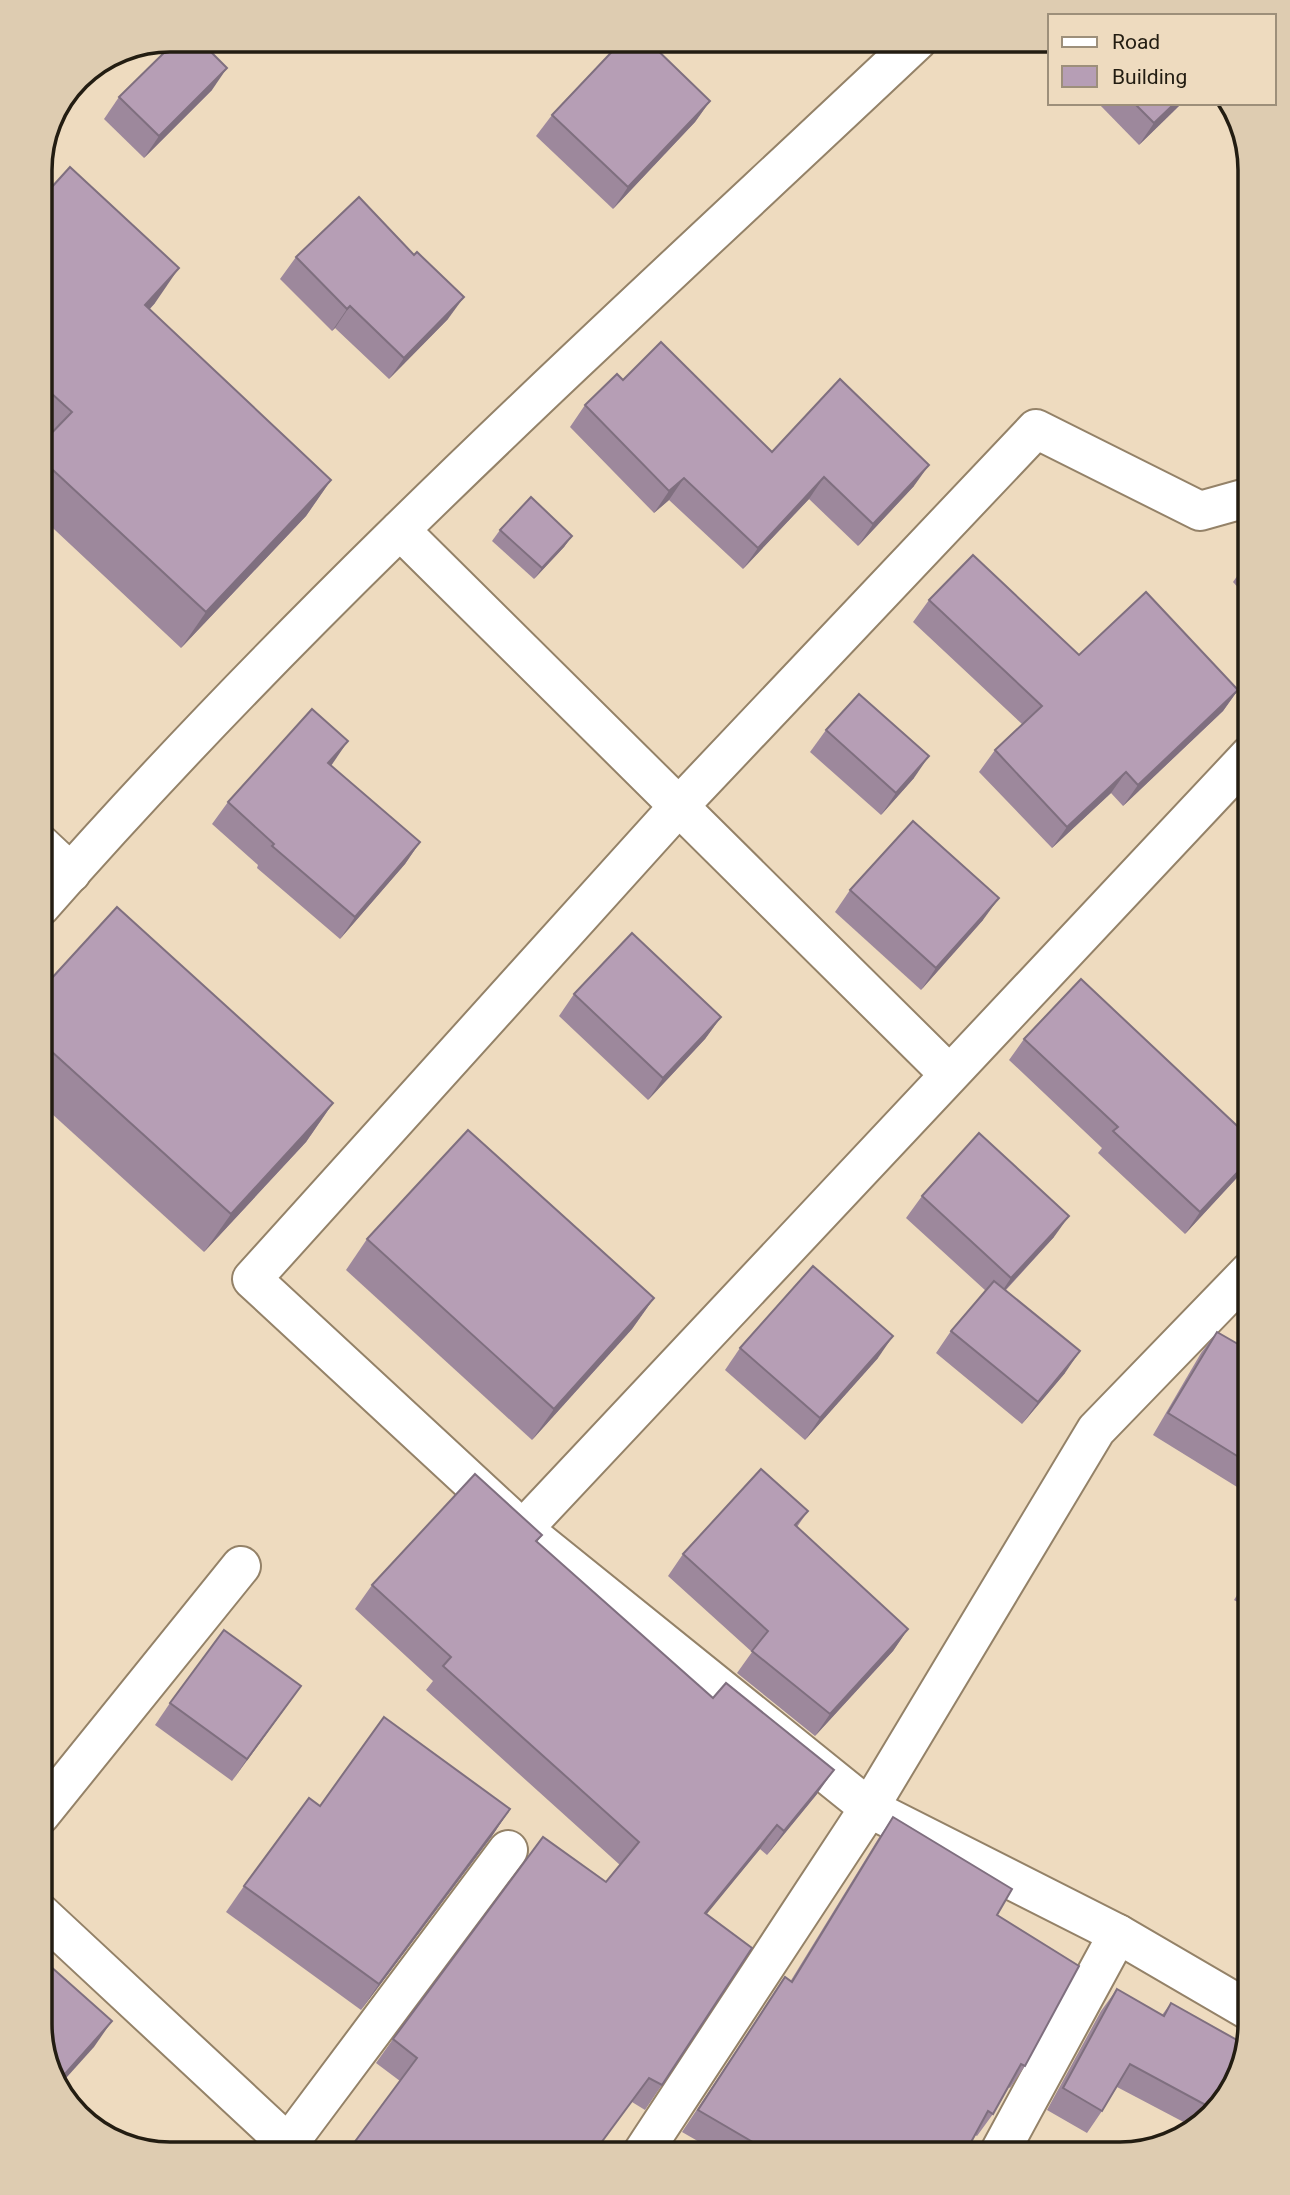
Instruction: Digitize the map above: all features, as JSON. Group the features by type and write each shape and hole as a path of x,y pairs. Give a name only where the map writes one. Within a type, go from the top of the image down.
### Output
{"street":[{"path":"53,893 132,804 400,530 905,53"},
{"path":"1238,500 1200,511 1037,429 679,806 252,1279 523,1529 869,1808 1118,1934 1238,2004"},
{"path":"400,530 949,1074"},
{"path":"523,1529 1238,768"},
{"path":"53,856 71,873"},
{"path":"650,2142 869,1808 1096,1430 1238,1283"},
{"path":"52,1800 241,1566"},
{"path":"299,2142 508,1850"},
{"path":"52,1924 286,2142"},
{"path":"1005,2142 1118,1934"}],"building":[{"path":"211,52 227,68 159,136 119,97 164,53"},
{"path":"611,52 660,53 710,101 628,187 552,115"},
{"path":"1136,105 1173,105 1154,123"},
{"path":"70,167 179,268 145,305 331,480 206,612 53,470 53,432 72,412 53,395 53,186"},
{"path":"359,197 414,255 417,252 464,297 404,358 350,306 347,309 296,257"},
{"path":"661,342 772,452 840,379 929,465 873,524 824,477 758,548 684,478 669,491 585,405 617,374 623,380"},
{"path":"531,497 572,536 542,568 500,530"},
{"path":"973,555 1079,655 1146,592 1238,690 1138,785 1126,772 1067,827 995,750 1042,706 929,600"},
{"path":"859,694 929,756 896,793 826,730"},
{"path":"312,709 348,741 328,763 420,842 355,917 272,846 274,844 228,802"},
{"path":"913,821 999,898 936,968 850,890"},
{"path":"117,907 333,1103 231,1214 53,1052 53,977"},
{"path":"632,933 721,1017 663,1078 574,994"},
{"path":"1081,979 1238,1127 1238,1172 1200,1212 1113,1131 1118,1127 1024,1039"},
{"path":"468,1130 654,1298 554,1409 367,1239"},
{"path":"979,1133 1069,1216 1011,1278 922,1196"},
{"path":"813,1266 893,1336 820,1418 740,1348"},
{"path":"994,1281 1080,1351 1038,1402 951,1331"},
{"path":"1217,1332 1238,1344 1238,1457 1168,1413"},
{"path":"761,1469 808,1511 795,1525 908,1629 830,1714 752,1651 768,1631 683,1554"},
{"path":"475,1474 542,1535 536,1541 713,1698 726,1683 834,1770 784,1831 777,1825 705,1913 752,1948 662,2085 649,2078 602,2142 355,2142 417,2058 393,2039 543,1837 606,1882 639,1842 443,1666 451,1657 372,1585"},
{"path":"224,1630 301,1686 247,1759 170,1703"},
{"path":"384,1717 510,1809 379,1984 244,1886 309,1798 320,1806"},
{"path":"893,1817 1012,1889 997,1915 1079,1966 1025,2066 1021,2064 993,2114 988,2111 971,2142 753,2142 698,2110 785,1977 792,1982"},
{"path":"52,1968 112,2021 64,2075 57,2055 52,2024"},
{"path":"1117,1989 1164,2016 1171,2003 1236,2039 1225,2076 1218,2090 1205,2105 1130,2064 1102,2111 1063,2088"}]}
